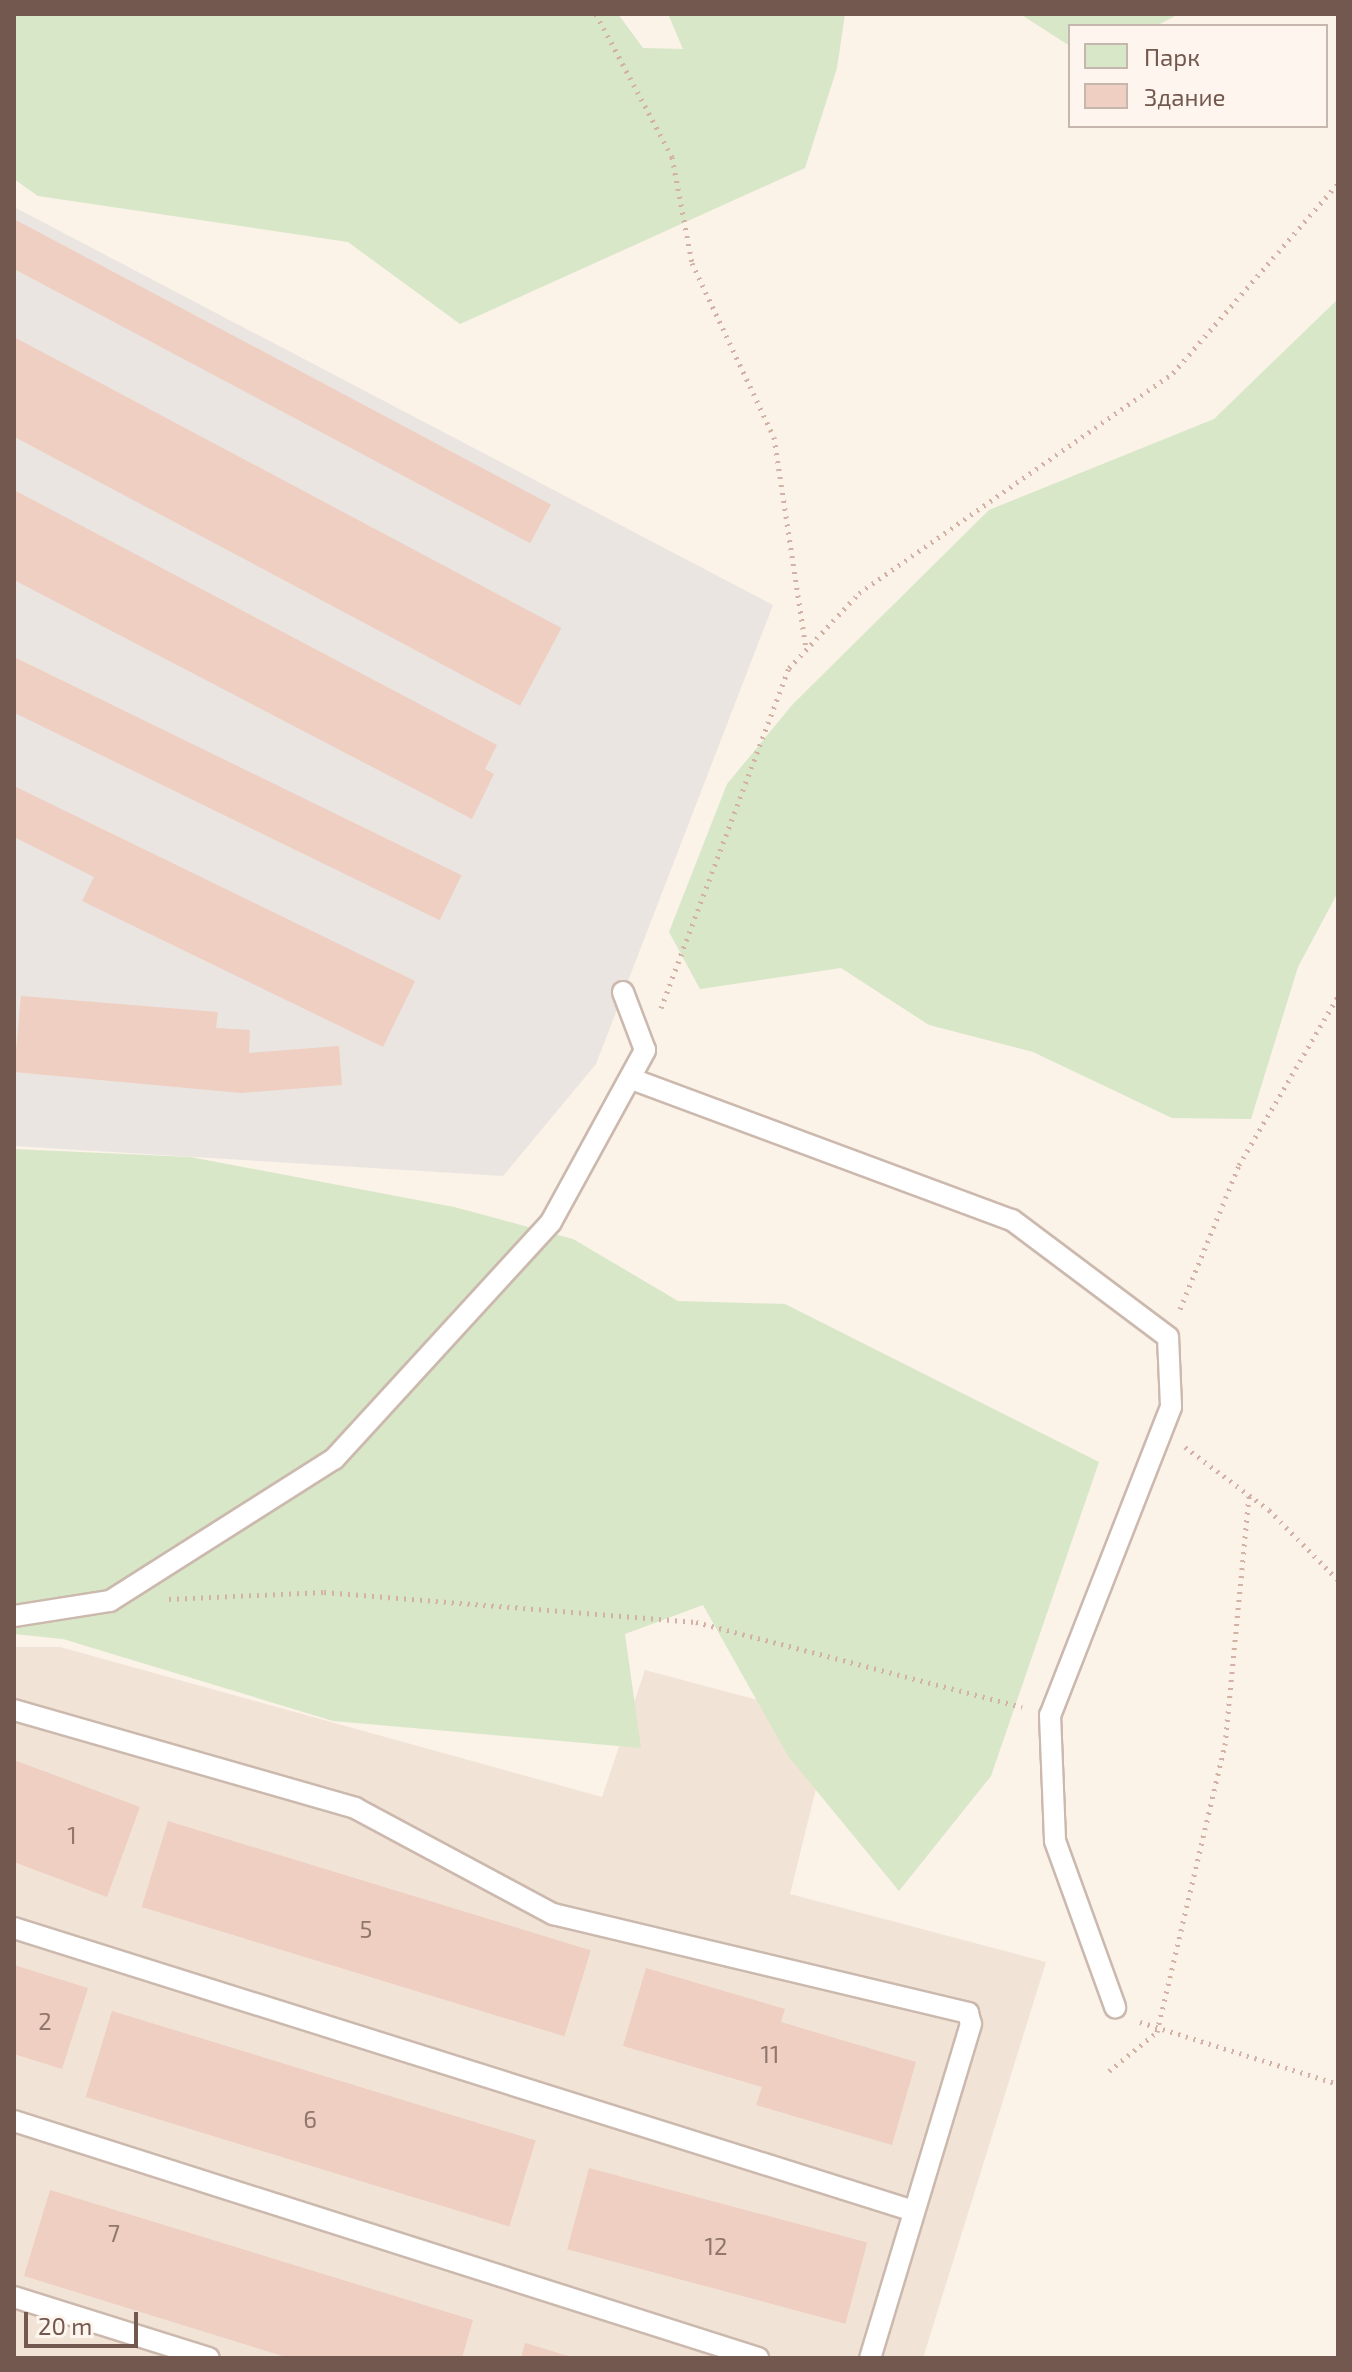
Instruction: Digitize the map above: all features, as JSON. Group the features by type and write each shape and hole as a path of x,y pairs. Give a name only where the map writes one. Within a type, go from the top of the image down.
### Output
{"lane":[{"path":"14,1616 110,1601 334,1459 551,1222 632,1079 645,1050 623,992"},
{"path":"632,1079 1012,1220 1168,1337 1171,1407 1050,1715 1055,1841 1115,2007"},
{"path":"14,1710 355,1808 553,1914 960,2008 971,2024 870,2358"},
{"path":"14,1928 914,2211"},
{"path":"14,2121 758,2358"},
{"path":"14,2297 209,2358"}],"path":[{"path":"596,14 672,157 692,263 774,437 806,650"},
{"path":"645,1050 789,668 859,593 1173,373 1338,183"},
{"path":"1168,1337 1239,1165 1338,996"},
{"path":"1162,1429 1249,1494 1338,1580"},
{"path":"1109,2071 1157,2032 1225,1745 1249,1494"},
{"path":"110,1601 324,1592 696,1622 1050,1715"},
{"path":"1115,2007 1157,2032 1338,2084"}],"shaded area":[{"path":"14,207 773,605 596,1064 503,1176 14,1146"},
{"path":"14,1647 60,1647 602,1797 645,1670 833,1720 790,1894 1046,1962 923,2358 14,2358"}],"green space":[{"path":"14,14 618,14 643,48 683,49 668,14 845,14 837,68 805,168 460,324 348,242 38,196 14,179"},
{"path":"1020,14 1179,14 1160,24 1068,24 1068,45"},
{"path":"1338,299 1338,892 1298,967 1251,1119 1172,1118 1033,1052 929,1025 841,968 700,989 669,932 727,784 793,704 989,510 1214,419"},
{"path":"14,1149 190,1157 454,1207 573,1239 678,1301 785,1304 1099,1462 991,1776 899,1891 788,1756 703,1605 625,1634 641,1748 333,1721 63,1639 14,1634"}],"building":[{"path":"14,219 551,504 530,543 14,269"},
{"path":"14,337 561,628 520,706 14,437"},
{"path":"14,490 497,745 485,769 494,774 472,819 14,580"},
{"path":"14,657 462,875 440,920 14,713"},
{"path":"14,786 415,981 383,1047 82,901 94,877 14,837"},
{"path":"21,996 218,1012 216,1028 250,1030 249,1053 339,1046 342,1085 241,1093 14,1072"},
{"path":"14,1760 140,1807 107,1897 14,1862"},
{"path":"168,1821 591,1950 564,2036 142,1907"},
{"path":"14,1965 88,1988 62,2069 14,2054"},
{"path":"646,1968 785,2009 781,2022 916,2062 892,2145 756,2105 762,2087 623,2046"},
{"path":"112,2011 536,2141 509,2227 86,2097"},
{"path":"589,2168 867,2243 845,2324 567,2249"},
{"path":"50,2190 473,2320 462,2358 289,2358 24,2276"},
{"path":"525,2343 572,2357 572,2358 521,2358"}]}
